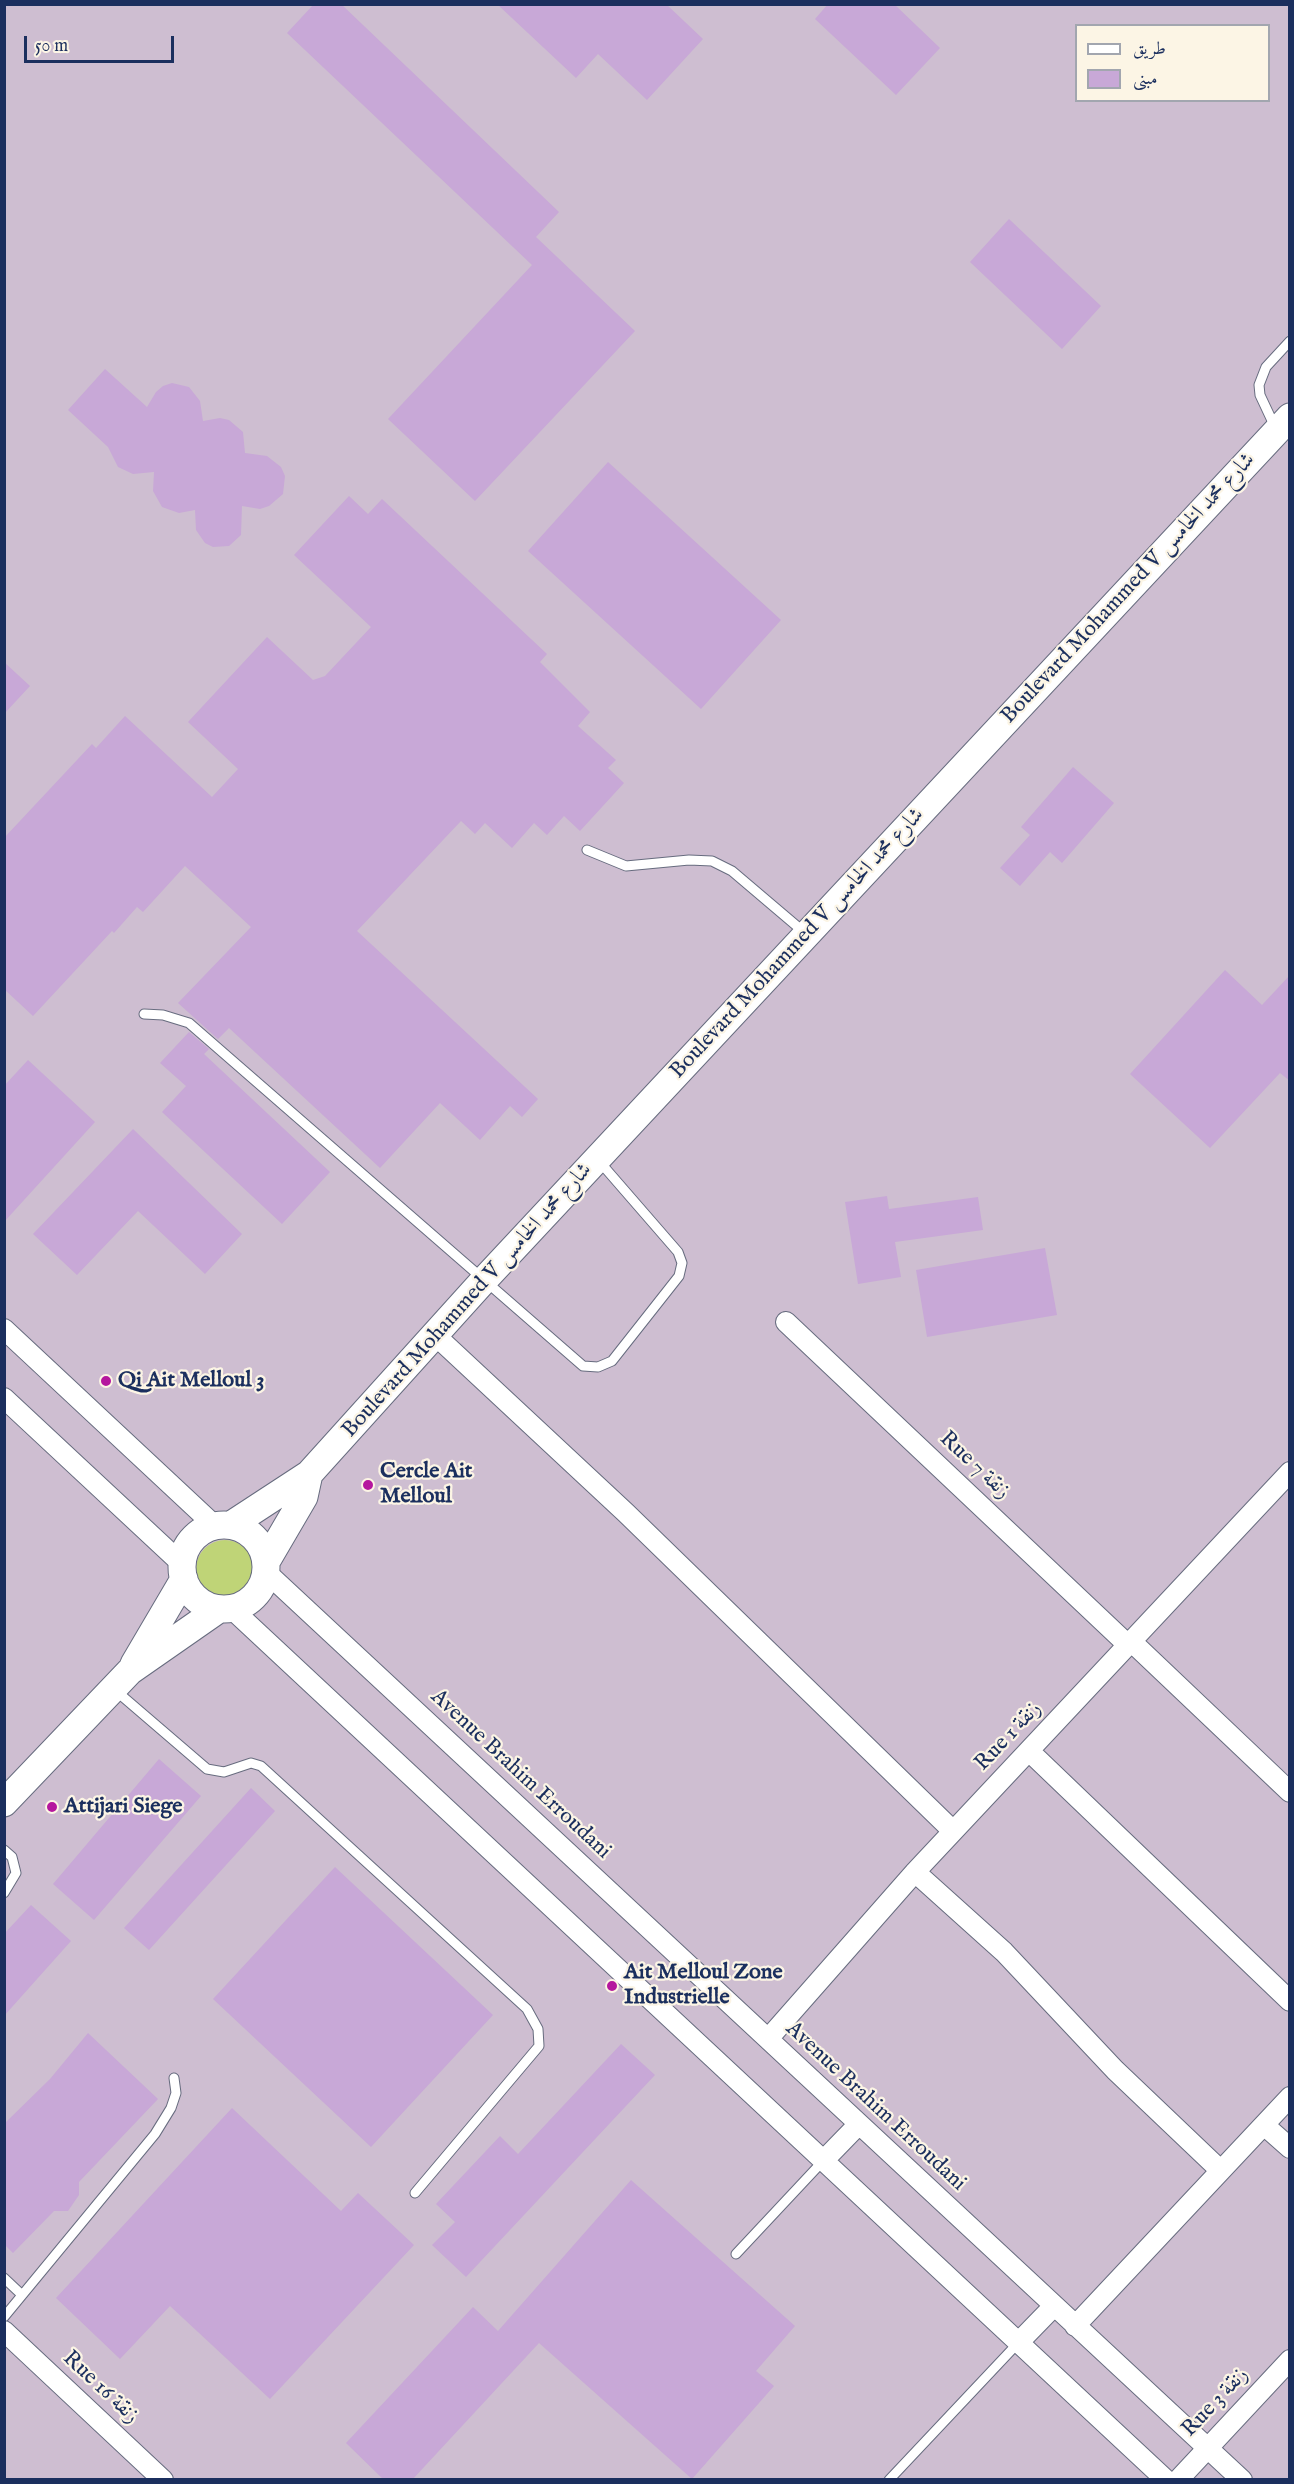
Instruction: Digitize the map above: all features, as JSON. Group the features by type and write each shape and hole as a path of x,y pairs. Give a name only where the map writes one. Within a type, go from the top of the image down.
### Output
{"main road":[{"name":"Boulevard Mohammed V شارع محمد الخامس","path":"223,1525 309,1474 485,1279 1283,424"},
{"name":"Boulevard Mohammed V شارع محمد الخامس","path":"266,1567 304,1497 309,1474"},
{"path":"4,1803 121,1680 225,1609 255,1596 262,1586 266,1567 254,1538 244,1530 223,1525 202,1531 192,1539 185,1551 183,1572 121,1680"},
{"path":"183,1572 197,1599 225,1609"}],"street":[{"name":"Rue 7 زنقة","path":"786,1322 1290,1792"},
{"path":"4,1329 223,1525"},
{"path":"435,1335 626,1513 953,1831"},
{"path":"4,1398 183,1572"},
{"name":"Rue 1 زنقة","path":"768,2039 915,1872 1290,1472"},
{"name":"Avenue Brahim Erroudani","path":"266,1567 1242,2480"},
{"path":"225,1609 824,2160 1166,2480"},
{"path":"1029,1751 1290,2001"},
{"path":"915,1872 1004,1952 1115,2070 1219,2169"},
{"path":"1075,2326 1219,2169 1290,2097"},
{"path":"824,2160 859,2124"},
{"path":"1264,2125 1290,2148"},
{"path":"1019,2342 1054,2306"},
{"name":"Rue 16 زنقة","path":"4,2331 163,2480"},
{"name":"Rue 3 زنقة","path":"1178,2480 1206,2447 1290,2360"}],"lane":[{"path":"1283,424 1260,395 1259,385 1266,367 1290,341"},
{"path":"587,850 626,866 689,860 712,861 732,871 806,935"},
{"path":"144,1014 163,1015 189,1023 583,1366 598,1367 612,1361 679,1276 682,1263 678,1252 597,1159"},
{"path":"121,1680 207,1769 224,1772 251,1763 261,1766 527,2009 538,2029 539,2046 415,2193"},
{"path":"4,1850 16,1865 14,1881 4,1893"},
{"path":"4,2317 155,2134 171,2108 176,2093 174,2078"},
{"path":"736,2254 824,2160"},
{"path":"4,2278 21,2294"},
{"path":"889,2480 1019,2342"}],"shaded area":[{"path":"5,5 1289,5 1289,2479 5,2479"}],"green space":[{"path":"219,1540 231,1540 246,1548 254,1563 254,1575 246,1590 231,1598 219,1598 204,1590 196,1575 196,1563 204,1548"}],"building":[{"path":"314,4 341,4 559,212 536,237 635,331 475,501 388,419 532,265 287,33"},
{"path":"497,4 666,4 703,39 647,100 598,54 576,78"},
{"path":"828,4 894,4 940,48 896,95 815,19"},
{"path":"1009,219 1101,306 1062,349 970,262"},
{"path":"105,369 147,407 156,392 163,386 172,383 189,387 200,401 203,421 220,418 229,420 243,432 245,453 267,456 281,467 285,476 283,494 269,506 260,509 242,506 241,535 229,546 213,547 205,543 196,530 195,510 179,513 162,507 153,491 154,472 133,474 118,467 108,447 68,410"},
{"path":"608,462 781,620 701,709 528,551"},
{"path":"349,496 368,514 382,499 547,654 540,662 590,712 578,726 616,760 608,768 624,783 580,831 564,816 547,835 534,823 512,848 485,823 475,834 461,821 357,931 538,1099 522,1117 510,1106 480,1140 440,1103 380,1168 229,1028 218,1039 178,1003 251,927 185,866 143,912 137,907 114,933 112,931 33,1016 4,989 4,838 92,744 96,748 125,716 212,797 238,769 188,722 267,637 313,680 325,676 371,627 294,555"},
{"path":"4,662 30,686 4,714"},
{"path":"1073,767 1114,803 1062,863 1050,852 1020,886 1000,868 1030,835 1021,827"},
{"path":"1225,970 1262,1005 1290,975 1290,1081 1280,1073 1210,1148 1130,1074"},
{"path":"189,1032 209,1049 204,1054 330,1172 282,1224 162,1112 186,1086 160,1063"},
{"path":"28,1060 95,1122 4,1222 4,1086"},
{"path":"133,1129 242,1234 205,1274 138,1211 77,1275 33,1234"},
{"path":"887,1196 889,1209 978,1197 983,1230 895,1242 901,1277 858,1284 845,1202"},
{"path":"1045,1248 1057,1315 927,1337 916,1270"},
{"path":"159,1759 201,1796 94,1920 53,1884"},
{"path":"251,1788 275,1811 149,1950 124,1928"},
{"path":"335,1867 493,2015 371,2147 213,1999"},
{"path":"31,1905 71,1941 4,2016 4,1934"},
{"path":"88,2033 158,2099 79,2182 79,2195 68,2211 54,2211 13,2253 4,2244 4,2124 50,2079"},
{"path":"621,2044 655,2075 466,2277 432,2245 455,2222 436,2204 500,2136 518,2154"},
{"path":"232,2108 341,2211 358,2193 414,2245 270,2399 170,2306 120,2359 56,2298"},
{"path":"631,2180 795,2326 756,2371 774,2386 692,2479 539,2343 412,2480 384,2480 346,2443 473,2307 498,2331"}],"place":[{"name":"Qi Ait Melloul 3","path":"106,1381"},
{"name":"Cercle Ait Melloul","path":"368,1485"},
{"name":"Attijari Siege","path":"52,1807"},
{"name":"Ait Melloul Zone Industrielle","path":"612,1986"}]}
